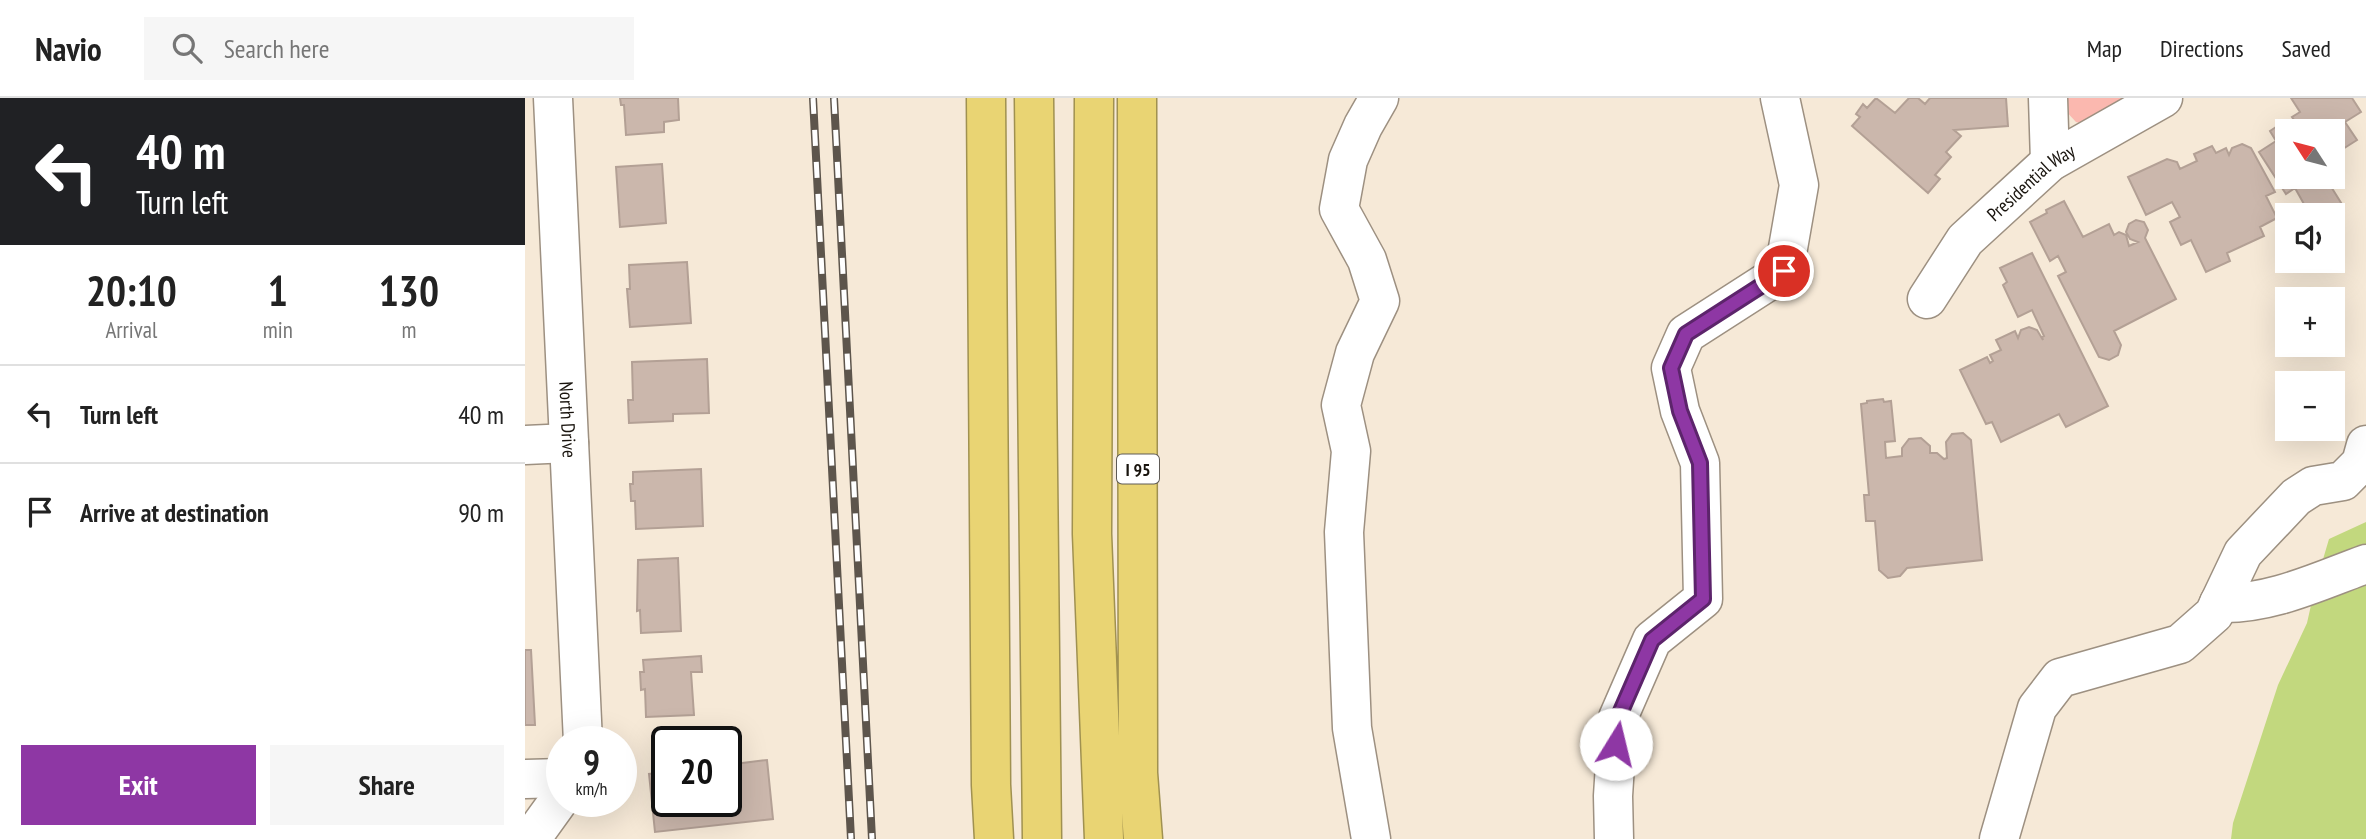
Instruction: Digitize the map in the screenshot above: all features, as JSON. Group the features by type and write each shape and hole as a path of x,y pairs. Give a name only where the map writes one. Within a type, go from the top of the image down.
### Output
{"highway":[{"path":"986,98 991,772 994,839"},
{"path":"1034,98 1042,839"},
{"path":"1094,98 1092,534 1104,839"},
{"name":"I 95","path":"1137,98 1138,773 1143,839"}],"street":[{"name":"North Drive","path":"553,98 582,726"},
{"path":"1371,839 1352,728 1344,532 1351,451 1341,405 1355,353 1380,301 1367,260 1339,209 1348,160 1379,98"},
{"path":"1615,839 1613,796 1618,718 1652,640 1703,599 1700,463 1680,411 1671,368 1686,334 1784,271 1799,185 1780,98"},
{"path":"2048,98 2050,162"},
{"name":"Presidential Way","path":"1927,299 1965,240 2050,162 2163,98"},
{"path":"525,444 569,443"},
{"path":"1999,839 2037,708 2060,678 2180,644 2214,614 2242,553 2296,497 2313,486 2343,481 2361,463 2366,445"},
{"path":"2219,603 2240,604 2289,592 2366,564"},
{"path":"525,779 546,778"}],"shaded area":[{"path":"2063,98 2141,98 2087,125 2076,122 2064,109"},
{"path":"2366,522 2366,839 2231,839 2233,823 2278,685 2307,623 2329,539"}],"building":[{"path":"620,98 678,98 679,120 664,122 664,132 626,135 624,105 621,105"},
{"path":"1876,98 1895,113 1909,98 1918,98 1925,104 1930,98 2006,98 2008,126 1954,130 1961,136 1946,152 1951,157 1935,175 1940,179 1928,193 1852,126 1860,117 1856,114 1863,104 1867,108"},
{"path":"2291,98 2352,98 2361,112 2345,122 2345,119 2293,119 2292,117 2300,112"},
{"path":"2345,122 2357,140 2345,148"},
{"path":"2275,142 2275,177 2259,152"},
{"path":"2242,144 2251,148 2275,192 2266,196 2275,219 2260,227 2264,236 2227,253 2230,261 2206,272 2191,240 2181,245 2170,222 2180,217 2172,202 2146,215 2128,177 2167,159 2177,162 2180,169 2197,161 2194,154 2212,146 2216,153 2226,148 2229,155 2232,148"},
{"path":"662,164 666,223 620,227 616,167"},
{"path":"2296,189 2332,189 2341,203 2303,203"},
{"path":"2064,201 2083,237 2109,224 2114,235 2119,232 2126,235 2129,246 2138,242 2130,239 2126,232 2129,224 2136,220 2144,222 2148,230 2145,238 2176,299 2114,331 2121,345 2118,355 2109,360 2099,357 2058,276 2066,272 2058,256 2050,261 2030,222"},
{"path":"2032,253 2108,406 2066,427 2059,414 2001,442 1992,422 1986,424 1960,370 1987,357 1990,363 1993,361 1990,355 2001,350 1996,340 2015,331 2018,338 2021,330 2029,327 2037,330 2043,340 2044,336 2032,310 2018,317 2003,285 2007,282 2000,268"},
{"path":"687,262 691,323 630,327 627,289 630,289 629,265"},
{"path":"707,359 709,413 673,414 673,421 629,423 628,400 633,400 632,362"},
{"path":"1883,399 1884,402 1891,401 1895,441 1885,442 1886,458 1902,456 1902,448 1909,439 1921,438 1930,446 1930,453 1937,453 1944,459 1947,458 1946,442 1952,434 1963,433 1971,440 1982,560 1907,568 1900,576 1888,578 1879,570 1875,521 1866,521 1864,495 1869,495 1861,404"},
{"path":"701,469 703,526 636,529 635,501 631,501 630,484 633,484 633,472"},
{"path":"678,558 681,631 641,633 640,610 637,611 638,560"},
{"path":"525,650 531,650 535,725 525,725"},
{"path":"701,656 702,672 691,672 694,715 646,717 645,689 641,690 640,672 644,672 643,660"},
{"path":"767,760 773,819 655,832 653,817 742,817 742,763"}],"railway":[{"path":"813,98 851,839"},
{"path":"834,98 872,839"}],"route":[{"path":"1616,744 1618,718 1652,640 1703,599 1700,463 1680,411 1671,368 1686,334 1784,271"}]}
